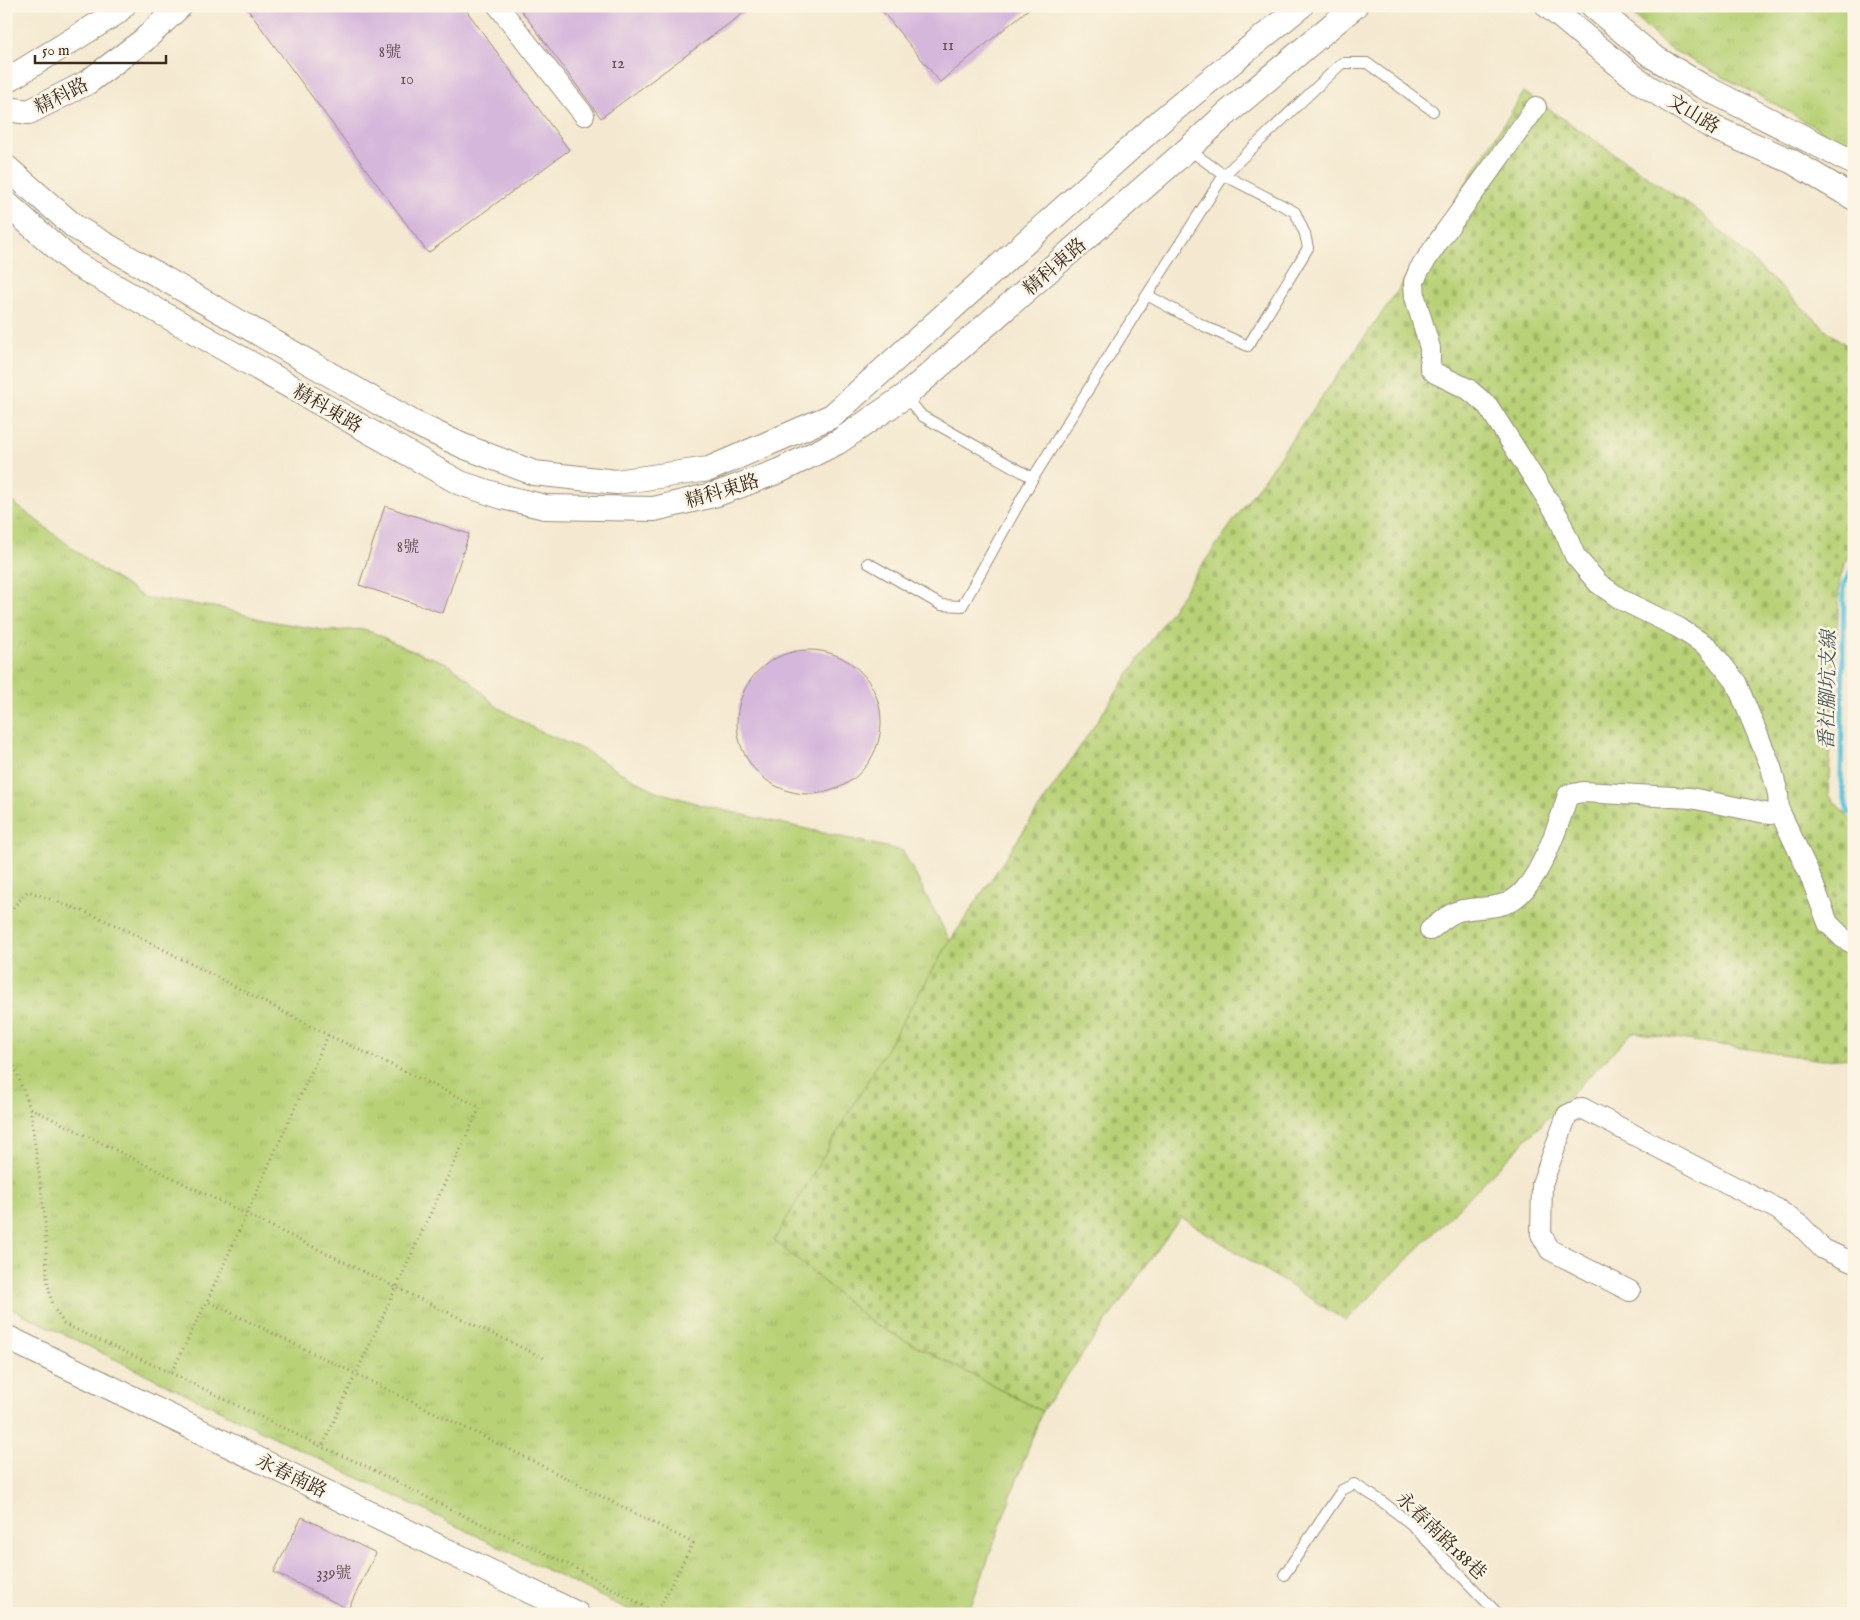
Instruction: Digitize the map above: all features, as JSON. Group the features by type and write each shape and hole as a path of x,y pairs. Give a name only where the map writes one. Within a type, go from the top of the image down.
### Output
{"street":[{"name":"精科路","path":"6,81 116,13 123,6"},
{"name":"精科路","path":"6,110 29,112 88,82 144,40 180,6"},
{"path":"498,6 584,115"},
{"name":"精科東路","path":"6,167 75,227 412,422 463,446 534,473 616,482 709,469 832,416 1164,118 1301,6"},
{"name":"精科東路","path":"6,203 74,263 460,483 503,497 545,507 654,509 717,494 779,471 838,442 905,396 1188,150 1225,114 1355,6"},
{"name":"文山路","path":"1548,6 1640,82 1712,127 1791,161 1854,198"},
{"name":"文山路","path":"1593,6 1652,56 1702,86 1854,163"},
{"path":"1536,108 1443,235 1419,270 1414,282 1415,297 1430,348 1430,368 1435,373 1468,389 1488,406 1558,516 1575,556 1598,582 1622,600 1679,628 1708,647 1736,682 1771,767 1778,794 1779,810 1828,923 1843,938 1854,944"},
{"path":"1430,930 1457,911 1507,904 1522,892 1541,866 1558,829 1568,795 1583,792 1691,798 1770,814 1779,810"},
{"path":"1630,1291 1550,1250 1540,1234 1542,1184 1567,1115 1582,1108 1777,1209 1801,1226 1823,1249 1854,1263"},
{"name":"永春南路","path":"6,1337 577,1614"}],"lane":[{"path":"868,563 941,605 962,606 1033,478 1224,175 1342,64 1366,63 1432,111"},
{"path":"1147,295 1204,326 1248,346 1308,248 1305,234 1295,212 1224,175 1188,150"},
{"path":"905,396 922,416 1033,478"},
{"name":"永春南路188巷","path":"1284,1575 1342,1490 1354,1484 1380,1500 1411,1524 1498,1614"}],"path":[{"path":"6,926 10,910 28,891 93,915 128,931 328,1035 480,1107 322,1447"},
{"path":"6,1027 12,1060 30,1108 46,1219 47,1278 52,1305 64,1324 171,1373 322,1447 359,1463 456,1512 566,1563 656,1613 693,1543 519,1454 207,1301"},
{"path":"171,1373 248,1214 328,1035"},
{"path":"30,1108 546,1359"}],"green space":[{"path":"1624,6 1854,6 1854,151 1789,112 1667,47"},
{"path":"1524,92 1702,214 1832,335 1854,350 1854,547 1850,550 1840,578 1828,795 1854,823 1854,1058 1822,1060 1633,1032 1346,1321 1181,1217 1042,1411 872,1323 774,1240 950,941 1193,578 1399,289"},
{"path":"6,497 96,566 145,598 221,608 264,620 328,631 364,629 407,649 447,663 468,679 496,706 537,730 584,750 656,791 705,806 903,851 950,941 775,1240 872,1323 1042,1411 968,1614 637,1614 6,1306"}],"building":[{"path":"245,6 463,6 569,150 428,253"},
{"path":"518,6 753,6 601,118"},
{"path":"878,6 1032,6 940,82"},
{"path":"385,506 469,534 443,613 359,585"},
{"path":"809,650 836,656 849,662 860,671 869,682 875,695 881,722 875,749 869,762 860,773 849,782 836,788 809,794 782,788 769,782 758,773 749,762 743,749 737,722 743,695 749,682 758,671 769,662 782,656"},
{"path":"302,1517 376,1553 348,1609 274,1572"}],"waterway":[{"name":"番社腳坑支線","path":"1854,564 1844,584 1841,781 1848,812 1854,815"}]}
